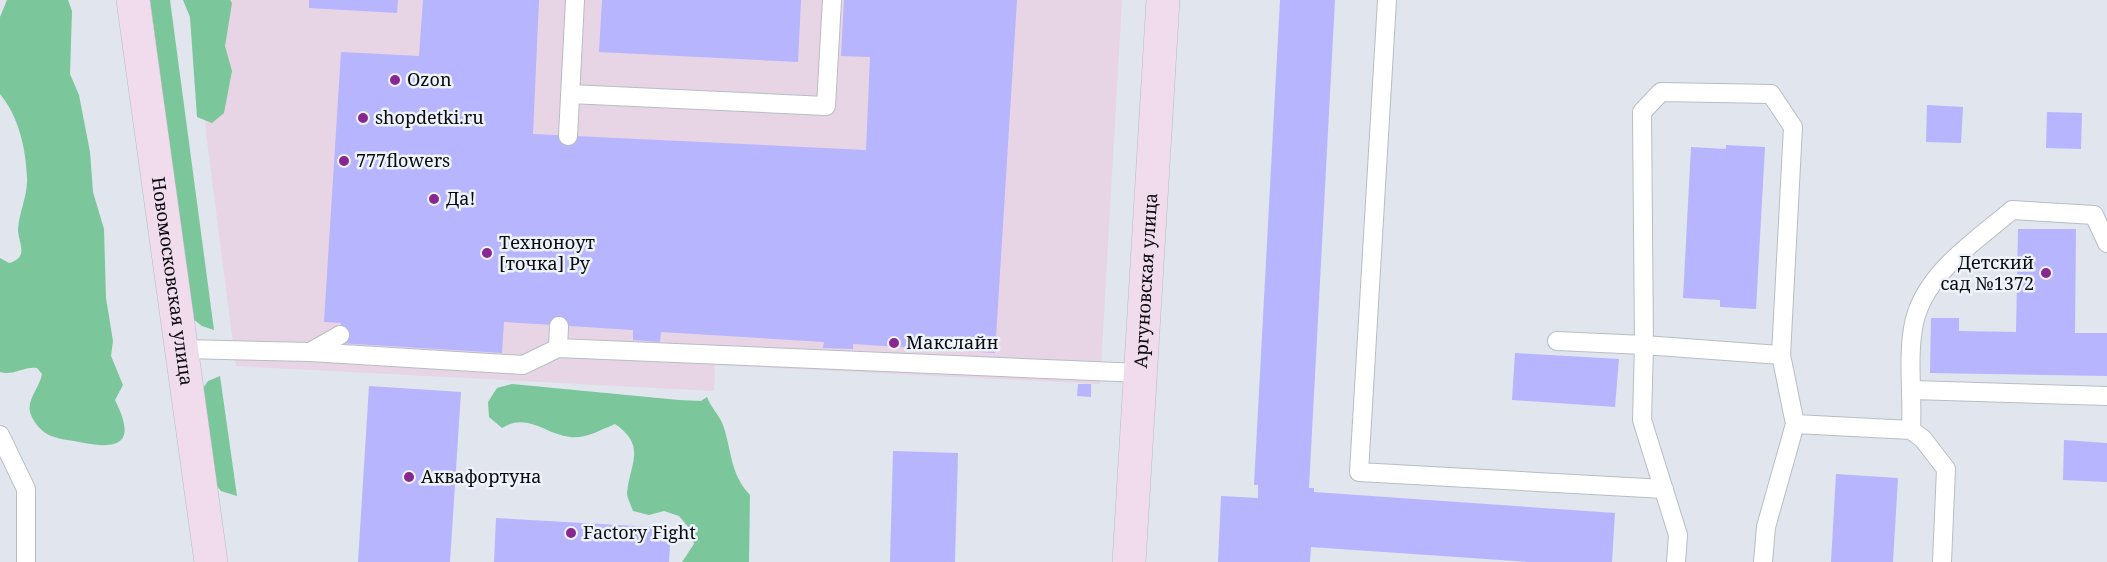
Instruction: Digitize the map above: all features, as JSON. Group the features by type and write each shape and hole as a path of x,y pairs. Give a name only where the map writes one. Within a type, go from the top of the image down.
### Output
{"main road":[{"name":"Новомосковская улица","path":"132,0 183,349 211,562"},
{"name":"Аргуновская улица","path":"1129,562 1163,0"}],"lane":[{"path":"568,135 575,0"},
{"path":"570,94 826,106 832,0"},
{"path":"1387,0 1359,472 1664,489"},
{"path":"1676,562 1678,535 1642,420 1644,345 1642,112 1661,92 1771,94 1793,127 1780,355 1795,424 1766,527 1763,562"},
{"path":"1911,430 1914,323 1925,293 1940,273 2012,210 2094,215 2107,243"},
{"path":"558,348 559,326"},
{"path":"310,352 340,335"},
{"path":"1557,341 1780,355"},
{"path":"183,349 310,352 523,365 558,348 1141,373"},
{"path":"1913,390 2107,396"},
{"path":"1795,424 1911,430 1923,439 1946,469 1942,562"},
{"path":"0,435 26,489 26,562"}],"shaded area":[{"path":"187,0 1122,0 1100,384 715,365 714,391 236,366 206,133 200,44 194,44"}],"green space":[{"path":"7,0 68,0 72,11 70,74 79,95 90,152 93,192 104,229 106,298 113,341 111,356 123,385 115,400 121,414 124,434 115,444 94,445 47,434 34,421 30,407 42,374 37,368 10,373 0,372 0,258 9,263 21,253 18,229 27,184 25,156 17,123 0,94 0,17"},
{"path":"150,0 170,0 214,330 202,326 193,319"},
{"path":"183,0 230,0 232,3 225,46 232,71 224,113 212,123 197,117 190,17"},
{"path":"220,376 237,496 221,491 215,484 203,388 208,381"},
{"path":"512,384 679,400 701,401 707,397 723,425 735,470 743,487 750,495 749,562 682,562 694,544 690,529 679,516 664,511 649,515 633,511 627,493 634,448 625,432 615,424 582,437 561,435 536,425 520,422 502,428 489,417 488,402 497,388"}],"building":[{"path":"309,0 398,0 397,13 309,8"},
{"path":"423,0 539,0 533,134 866,150 870,57 841,56 844,0 1017,0 995,353 853,344 853,349 823,348 824,342 661,332 660,342 633,340 633,330 504,322 502,353 339,343 341,323 324,322 341,52 419,56"},
{"path":"602,0 801,0 798,62 599,52"},
{"path":"1280,0 1335,0 1309,488 1314,488 1314,492 1615,513 1612,562 1528,562 1311,547 1310,562 1218,562 1221,496 1258,498 1258,485 1254,485"},
{"path":"1927,105 1963,107 1961,143 1926,142"},
{"path":"2047,112 2082,113 2081,149 2046,148"},
{"path":"1726,145 1765,147 1756,309 1720,307 1720,300 1683,298 1691,147 1726,149"},
{"name":"Детский сад №1372","path":"2018,229 2076,229 2075,333 2107,333 2107,376 1930,373 1931,318 1959,318 1959,331 2016,332"},
{"path":"1515,353 1619,359 1615,407 1512,400"},
{"path":"1078,384 1091,384 1091,397 1077,396"},
{"name":"Аквафортуна","path":"369,386 461,392 450,562 358,562"},
{"path":"2064,440 2107,443 2107,482 2063,480"},
{"path":"893,451 958,453 955,562 890,562"},
{"path":"1836,474 1898,478 1893,562 1831,562"},
{"path":"496,518 671,528 669,562 494,562"}],"place":[{"name":"Ozon","path":"395,80"},
{"name":"shopdetki.ru","path":"363,118"},
{"name":"777flowers","path":"344,161"},
{"name":"Да!","path":"434,199"},
{"name":"Техноноут [точка] Ру","path":"487,253"},
{"name":"Детский сад №1372","path":"2046,273"},
{"name":"Макслайн","path":"894,343"},
{"name":"Аквафортуна","path":"409,477"},
{"name":"Factory Fight","path":"571,533"}]}
